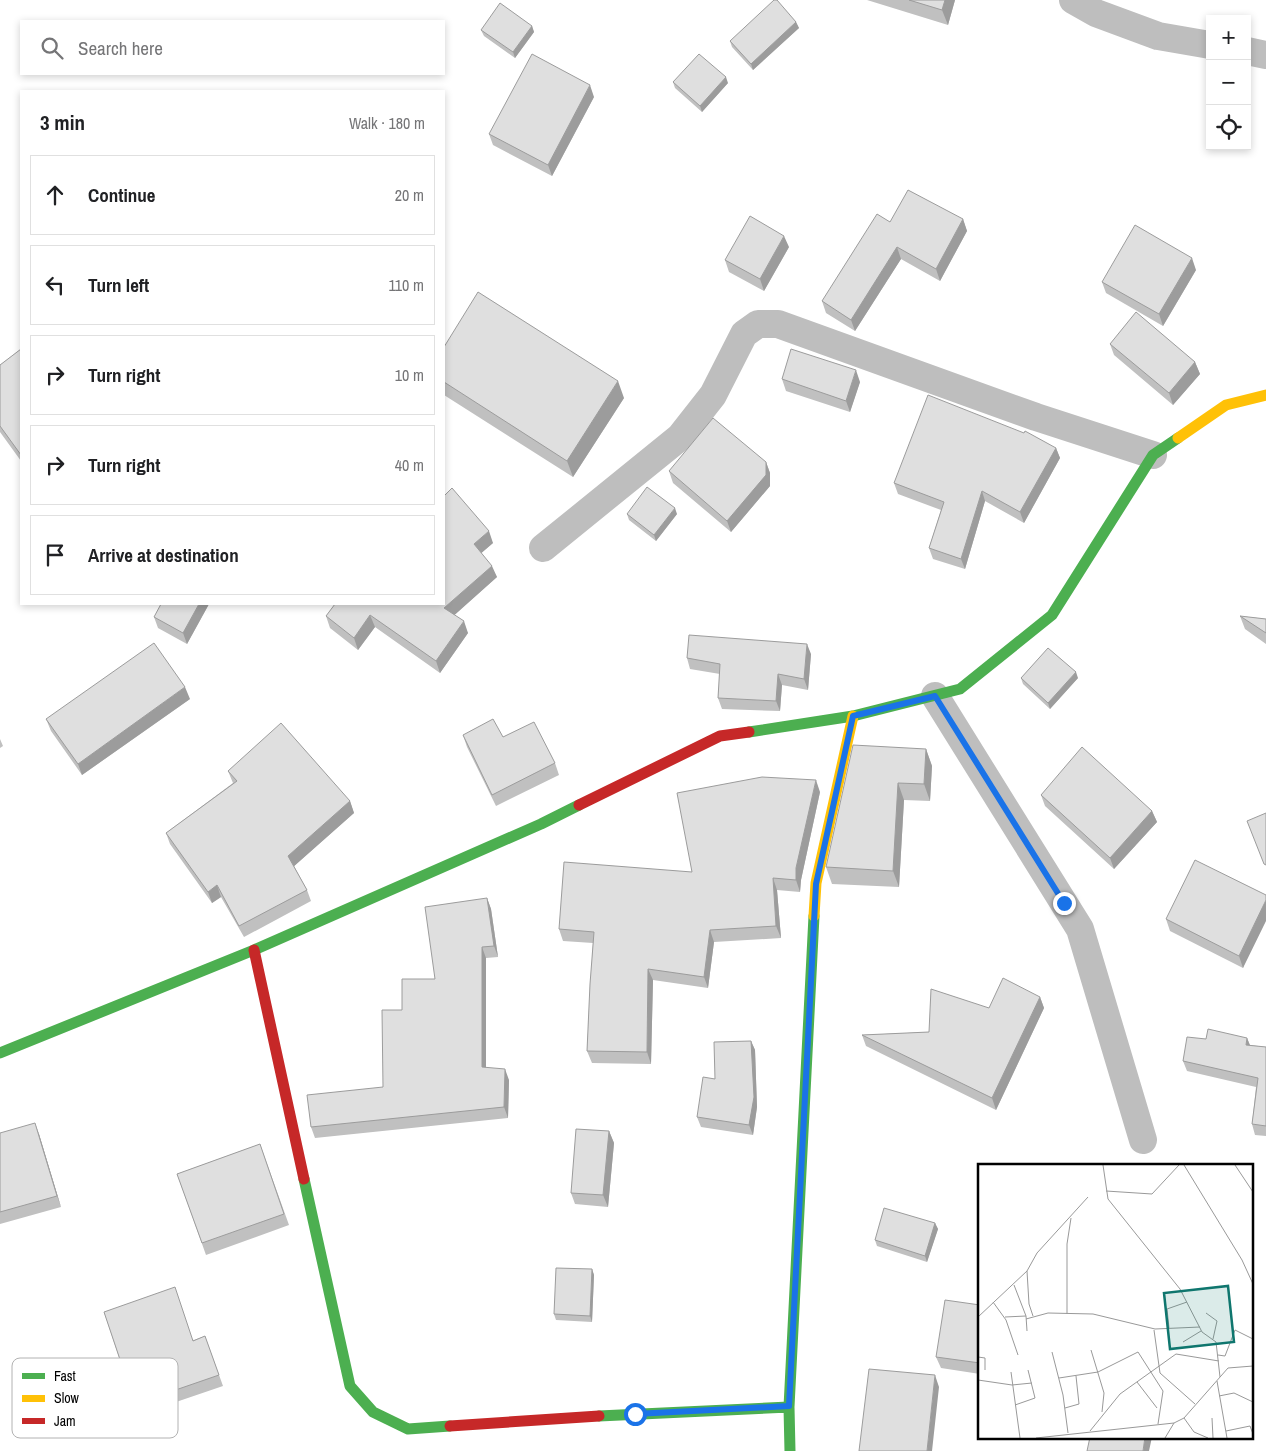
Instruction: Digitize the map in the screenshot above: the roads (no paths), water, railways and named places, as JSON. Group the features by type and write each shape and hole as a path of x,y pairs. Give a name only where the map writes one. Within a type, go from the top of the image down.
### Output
{"street":[{"path":"1073,0 1096,13 1158,36 1206,43"},
{"path":"1251,52 1266,55"},
{"path":"542,548 680,437 713,395 744,334 758,324 778,324 1036,417 1153,455"},
{"path":"0,1052 254,950 541,824 720,736 853,716 960,689 1052,615 1153,455 1226,405 1266,394"},
{"path":"935,696 1080,929 1143,1140"},
{"path":"790,1451 789,1406 816,884 853,716"},
{"path":"254,950 350,1386 373,1412 408,1429 789,1406"}]}
